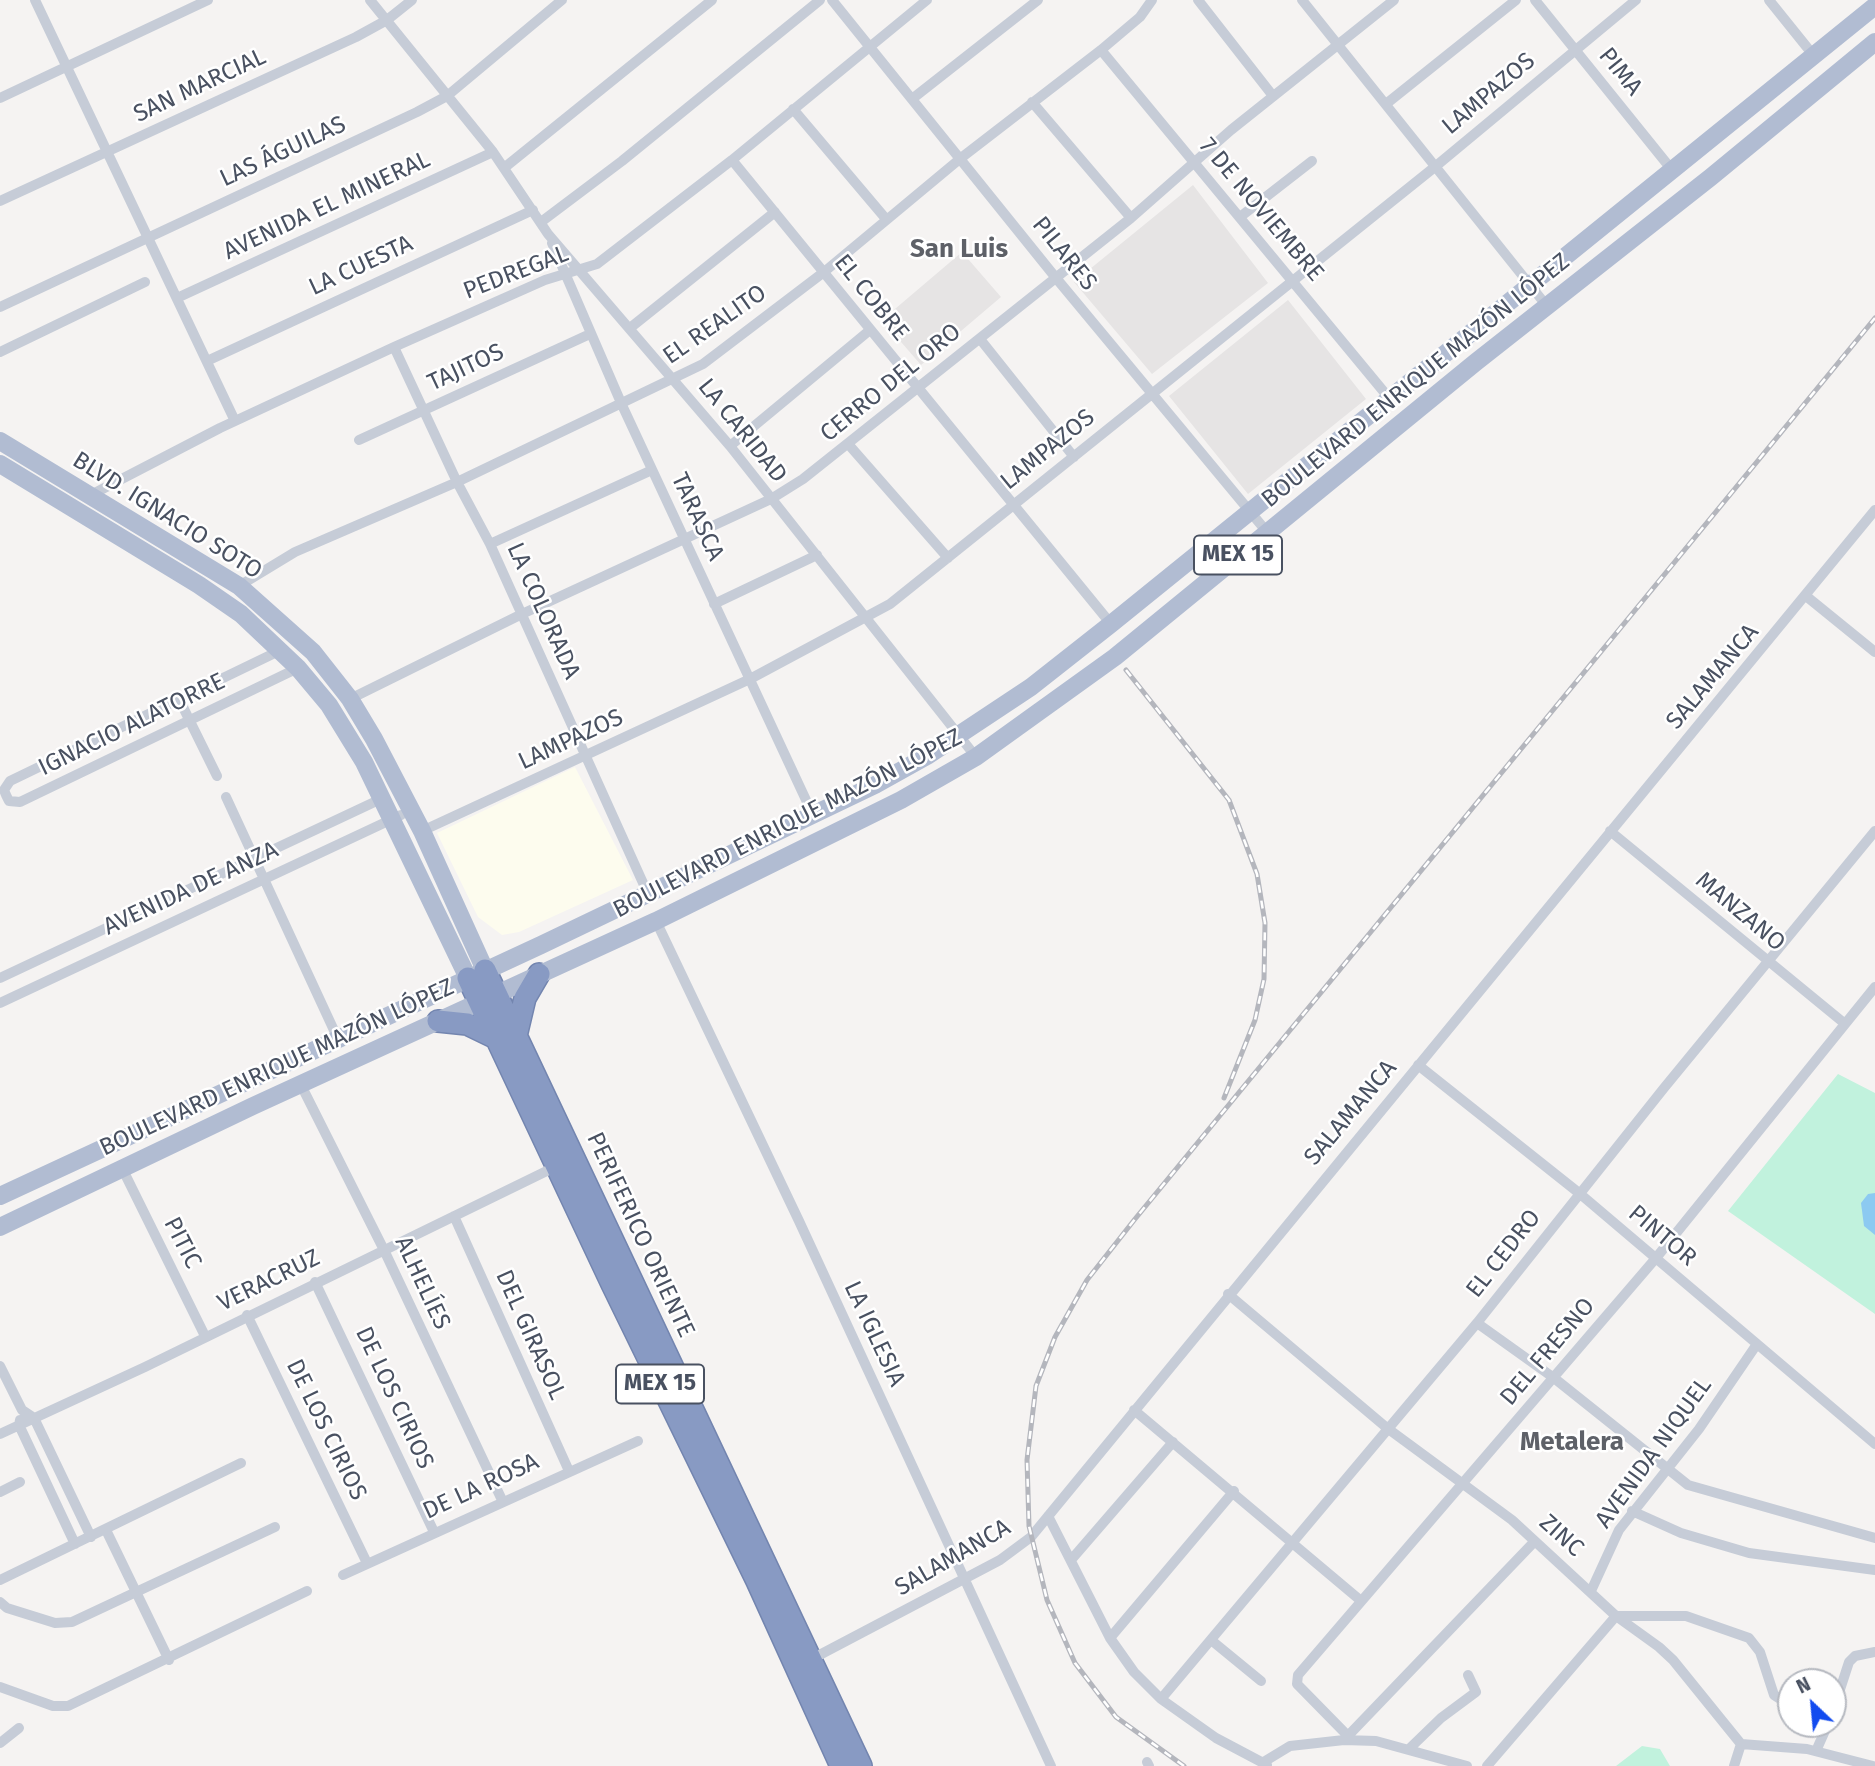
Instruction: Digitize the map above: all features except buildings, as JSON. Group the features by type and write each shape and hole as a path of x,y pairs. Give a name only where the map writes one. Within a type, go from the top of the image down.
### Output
{"highway":[{"name":"PERIFERICO ORIENTE","path":"476,974 804,1663 861,1766"},
{"path":"438,1021 467,1024 506,1037 539,974"},
{"name":"PERIFERICO ORIENTE","path":"804,1663 841,1766"}],"main road":[{"name":"BOULEVARD ENRIQUE MAZÓN LÓPEZ","path":"476,974 875,785 959,736 1031,687 1875,6"},
{"name":"BOULEVARD ENRIQUE MAZÓN LÓPEZ","path":"0,1227 487,997 656,921 901,800 976,757 1107,664 1546,305 1711,177 1875,41"},
{"name":"BLVD. IGNACIO SOTO","path":"0,441 239,586 301,639 350,699 422,831 476,974"},
{"name":"BLVD. IGNACIO SOTO","path":"0,464 199,585 241,614 298,668 329,705 383,798 397,817 476,974"},
{"path":"281,650 286,649 302,656 337,696 350,699"},
{"path":"397,817 411,834 422,831"},
{"name":"MEX 15","path":"0,1196 476,974"}],"street":[{"path":"35,0 235,421"},
{"path":"0,98 208,0"},
{"name":"LA CARIDAD","path":"370,0 493,152 548,234 730,446 976,757"},
{"name":"SAN MARCIAL","path":"0,201 387,20 412,0"},
{"name":"LAS ÁGUILAS","path":"0,307 447,96 562,0"},
{"path":"504,168 712,0"},
{"path":"541,222 622,161 820,0"},
{"name":"PILARES","path":"832,0 1056,278 1267,532"},
{"name":"PEDREGAL","path":"71,506 235,421 545,280 581,271 604,260 732,160 927,0"},
{"path":"912,99 1038,0"},
{"path":"1198,0 1273,96"},
{"path":"1302,0 1546,305"},
{"name":"CERRO DEL ORO","path":"350,699 522,614 771,499 849,445 1130,218 1273,96 1394,0"},
{"path":"1386,104 1516,0"},
{"name":"PIMA","path":"1535,0 1672,170"},
{"name":"LAMPAZOS","path":"422,831 750,679 867,618 1013,507 1151,393 1436,166 1636,0"},
{"path":"1769,0 1814,56"},
{"name":"EL REALITO","path":"239,586 295,552 457,482 622,405 674,380 718,354 824,272 961,158 1101,50 1140,17 1153,1"},
{"name":"7 DE NOVIEMBRE","path":"1101,50 1389,398"},
{"path":"1032,102 1130,218"},
{"path":"793,109 886,219"},
{"name":"AVENIDA EL MINERAL","path":"177,298 493,152"},
{"name":"EL COBRE","path":"732,160 917,390 1111,624"},
{"path":"1240,217 1312,161"},
{"name":"LA CUESTA","path":"207,361 533,211"},
{"path":"630,328 775,212"},
{"name":"TARASCA","path":"548,234 590,334 684,541 813,815"},
{"path":"0,352 145,282"},
{"path":"730,446 870,330"},
{"name":"TAJITOS","path":"359,440 590,334"},
{"path":"980,340 1074,457"},
{"name":"LA COLORADA","path":"394,348 457,482 490,544 648,894"},
{"path":"849,445 948,558"},
{"path":"490,544 652,470"},
{"name":"SALAMANCA","path":"804,1663 965,1579 1013,1551 1031,1537 1875,510"},
{"path":"714,604 817,555"},
{"path":"1806,596 1875,652"},
{"name":"IGNACIO ALATORRE","path":"281,650 9,781 4,790 9,801 20,802 298,668"},
{"path":"179,699 217,776"},
{"path":"128,723 139,745"},
{"path":"226,797 338,1039"},
{"name":"AVENIDA DE ANZA","path":"0,978 383,798"},
{"name":"AVENIDA DE ANZA","path":"0,1003 397,817"},
{"path":"315,829 324,849"},
{"name":"MANZANO","path":"1610,831 1767,963 1844,1023"},
{"name":"EL CEDRO","path":"1161,1699 1477,1323 1579,1193 1875,831"},
{"name":"LA IGLESIA","path":"656,921 799,1221 1051,1766"},
{"path":"30,964 40,984"},
{"name":"DEL FRESNO","path":"1346,1738 1295,1680 1360,1600 1464,1484 1656,1258 1875,986"},
{"name":"PINTOR","path":"1418,1065 1579,1193 1875,1444"},
{"name":"ALHELÍES","path":"301,1084 384,1250 502,1500"},
{"name":"VERACRUZ","path":"0,1434 565,1162"},
{"name":"PITIC","path":"122,1168 205,1336"},
{"name":"DEL GIRASOL","path":"454,1216 569,1471"},
{"name":"DE LOS CIRIOS","path":"315,1282 434,1532"},
{"name":"ZINC","path":"1228,1294 1387,1428 1464,1484 1535,1541 1616,1616 1673,1660 1741,1744"},
{"name":"DE LOS CIRIOS","path":"247,1315 367,1563"},
{"path":"1477,1323 1554,1378 1667,1470 1696,1488 1875,1538"},
{"name":"AVENIDA NIQUEL","path":"1591,1591 1619,1530 1699,1429 1757,1344"},
{"path":"0,1366 22,1410 34,1418 91,1537"},
{"path":"22,1410 19,1425 75,1544"},
{"path":"1134,1410 1234,1491 1360,1600"},
{"name":"DE LA ROSA","path":"343,1575 502,1500 638,1441"},
{"path":"1071,1560 1172,1441"},
{"path":"0,1580 241,1463"},
{"path":"0,1492 20,1482"},
{"path":"1110,1638 1234,1491"},
{"path":"57,1506 72,1498"},
{"path":"1632,1511 1681,1533 1749,1553 1875,1570"},
{"path":"1048,1516 1110,1638 1134,1672 1161,1699 1226,1745 1266,1764 1290,1746 1346,1738 1376,1741 1467,1766"},
{"path":"0,1602 13,1610 63,1624 137,1593 275,1527"},
{"path":"106,1530 169,1660"},
{"path":"1346,1738 1535,1541"},
{"path":"0,1687 61,1707 169,1660 307,1591"},
{"path":"1487,1766 1616,1616 1686,1616 1749,1639 1760,1652 1774,1695 1777,1697"},
{"path":"1210,1640 1261,1681"},
{"path":"1847,1668 1855,1656 1875,1652"},
{"path":"1409,1749 1441,1718 1476,1692 1468,1675"},
{"path":"0,1743 19,1728"},
{"path":"1816,1751 1822,1738"},
{"path":"1734,1766 1741,1744 1816,1751 1873,1766"}],"shaded area":[{"path":"1193,185 1268,283 1152,374 1074,282"},
{"path":"962,252 1001,297 921,365 882,320"},
{"path":"1288,300 1366,399 1248,494 1169,396"},
{"path":"575,767 633,880 519,932 502,935 478,917 437,833"}],"green space":[{"path":"1838,1074 1875,1093 1875,1314 1728,1211"},
{"path":"1642,1746 1660,1749 1670,1766 1616,1766"}],"water":[{"path":"1875,1193 1875,1235 1864,1226 1861,1203 1868,1194"}],"railway":[{"path":"1184,1766 1116,1717 1075,1663 1047,1600 1029,1526 1027,1460 1036,1386 1055,1337 1087,1280 1135,1219 1875,318"},
{"path":"1126,670 1229,800 1257,874 1265,923 1264,979 1255,1020 1224,1098"}],"district":[{"name":"San Luis","path":"959,250"},
{"name":"Metalera","path":"1572,1443"}]}
